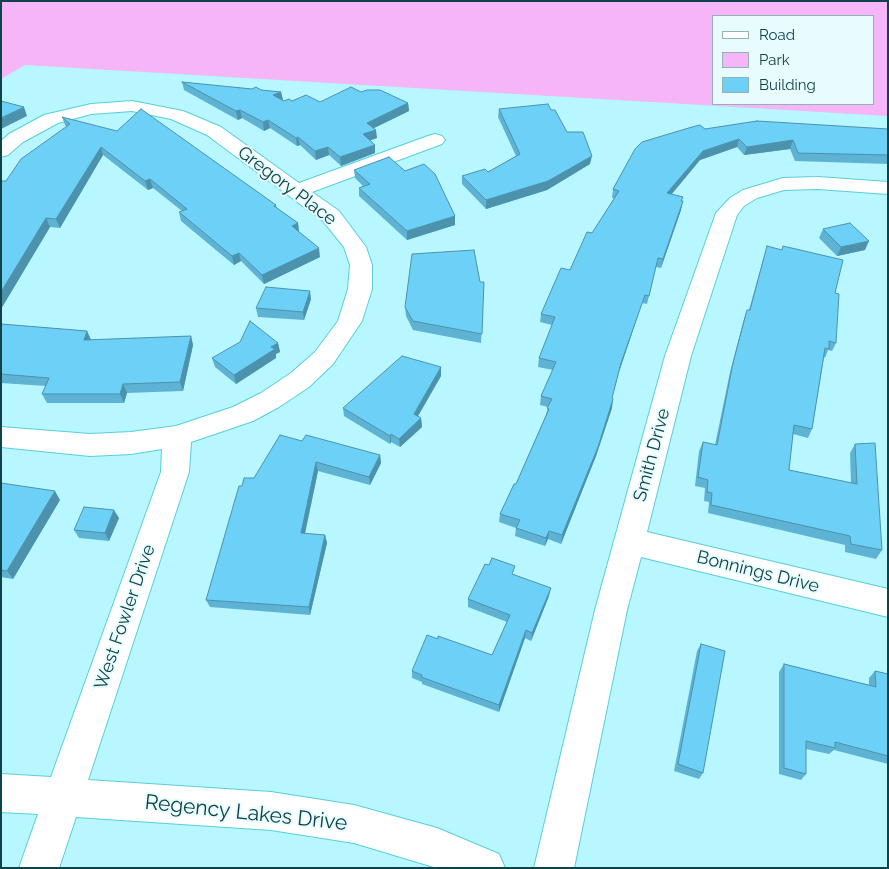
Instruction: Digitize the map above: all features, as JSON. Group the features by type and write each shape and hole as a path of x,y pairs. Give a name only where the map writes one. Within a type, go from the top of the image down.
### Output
{"street":[{"name":"Gregory Place","path":"1,151 16,138 33,128 70,113 112,106 146,108 176,115 214,131 331,216 355,247 361,264 360,289 350,321 339,340 324,358 300,380 270,400 228,420 177,436 131,443 90,445 1,437"},
{"path":"297,191 435,140"},
{"name":"Smith Drive","path":"554,868 611,610 629,541 678,356 727,213 737,202 750,194 783,184 811,183 888,188"},
{"name":"West Fowler Drive","path":"39,868 175,472 177,436"},
{"name":"Bonnings Drive","path":"629,541 888,603"},
{"name":"Regency Lakes Drive","path":"1,792 271,812 354,824 437,848 485,868"}],"green space":[{"path":"1,1 888,1 888,116 25,65 1,79"}],"building":[{"path":"182,82 252,89 256,87 261,90 281,92 273,95 284,101 289,99 292,101 306,95 320,102 351,87 361,92 380,90 408,103 367,123 376,130 363,134 375,145 340,157 328,147 315,151 298,137 296,138 268,120 263,122 240,110 236,111"},
{"path":"1,101 24,107 1,118"},
{"path":"548,104 551,110 555,110 567,132 583,132 592,156 548,181 486,200 462,176 485,169 488,172 520,154 499,109"},
{"path":"141,109 276,205 274,206 298,223 292,226 319,248 262,275 239,253 232,256 179,212 187,209 150,179 145,181 101,147 56,219 46,218 1,292 2,181 6,181 21,159 70,124 62,117 117,131"},
{"path":"757,121 888,129 888,155 798,153 793,140 747,147 739,139 703,151 667,193 683,197 681,201 683,201 663,259 658,258 649,296 645,295 621,363 613,399 598,447 562,535 549,531 546,538 516,528 520,520 500,514 514,484 516,484 552,399 541,396 556,362 539,358 555,317 541,314 561,268 570,270 587,232 592,233 619,191 613,189 635,149 642,142 700,125 705,129"},
{"path":"389,157 405,171 424,164 435,174 455,216 407,231 359,188 370,184 354,170"},
{"path":"850,223 869,241 841,247 823,229"},
{"path":"767,246 782,250 783,246 843,260 835,293 839,294 836,343 829,341 829,349 825,348 812,429 794,425 789,470 857,484 855,444 875,443 882,550 851,544 850,536 711,505 712,493 707,492 708,480 698,477 703,442 717,445 733,363 747,310 750,310"},
{"path":"474,250 480,282 484,282 482,334 413,321 405,307 412,254"},
{"path":"266,287 310,291 303,312 256,308"},
{"path":"250,321 278,343 271,347 275,349 234,375 212,358 240,342"},
{"path":"1,324 87,331 84,340 191,336 180,382 123,384 120,394 42,394 49,378 1,374"},
{"path":"402,356 441,367 414,414 421,418 399,439 391,434 390,436 343,408"},
{"path":"280,435 302,441 306,435 380,455 369,477 316,462 301,533 325,535 309,607 206,600 239,486 242,486 244,478 254,478"},
{"path":"1,483 55,491 7,571 1,570"},
{"path":"84,507 114,510 105,533 74,530"},
{"path":"492,558 515,566 512,574 551,588 532,633 526,630 499,705 421,677 422,675 412,671 427,635 438,639 438,636 492,655 510,615 468,599 485,564 489,565"},
{"path":"701,644 725,651 703,773 678,764"},
{"path":"784,664 876,687 875,671 888,674 888,756 835,742 835,748 806,741 806,774 784,768"}]}
